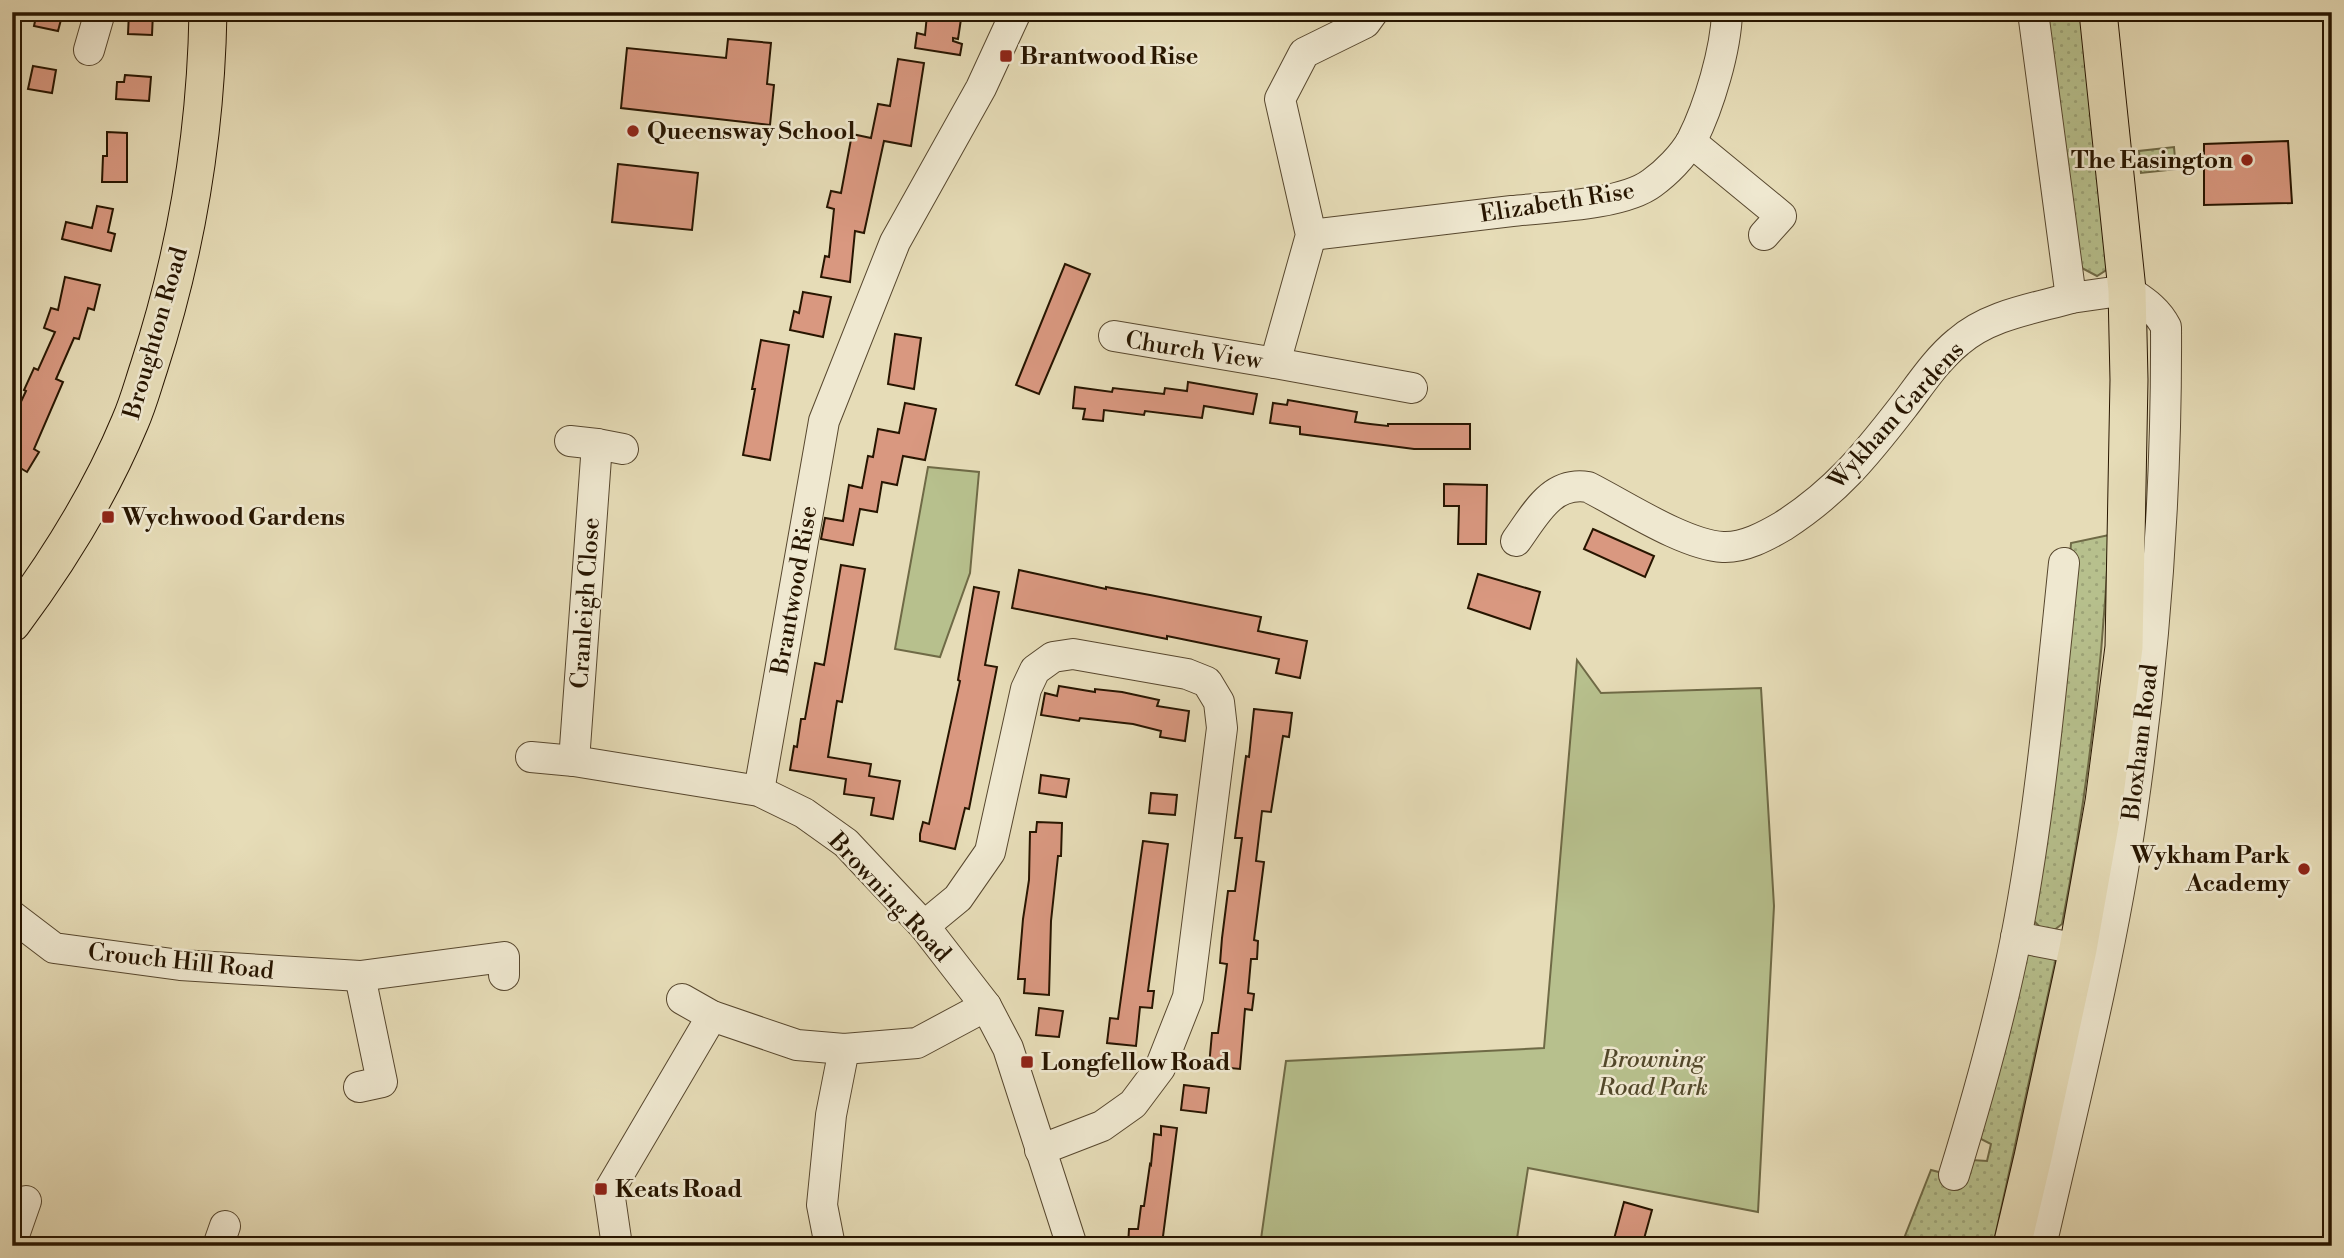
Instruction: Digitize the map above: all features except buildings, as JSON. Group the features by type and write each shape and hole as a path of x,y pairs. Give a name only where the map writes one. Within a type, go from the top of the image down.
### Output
{"main road":[{"name":"Broughton Road","path":"12,623 71,538 107,472 131,420 157,340 175,277 195,160 207,51 208,12"},
{"name":"Bloxham Road","path":"2011,1246 2078,949 2104,802 2124,647 2129,380 2127,290 2098,12"}],"street":[{"path":"89,50 100,12"},
{"name":"Brantwood Rise","path":"759,791 824,421 895,242 981,88 1016,12"},
{"name":"Church View","path":"1275,363 1311,235 1280,99 1304,53 1365,23 1373,12"},
{"name":"Elizabeth Rise","path":"1311,235 1576,204 1633,194 1651,184 1670,167 1691,142 1708,99 1727,12"},
{"path":"2033,12 2071,298 2127,290"},
{"path":"1691,142 1781,216 1764,235"},
{"name":"Bloxham Road","path":"2040,1246 2108,952 2132,813 2149,677 2161,510 2166,327 2161,316 2127,290"},
{"name":"Wykham Gardens","path":"1517,541 1553,494 1579,485 1696,541 1725,548 1768,535 1841,482 1958,341 1996,318 2071,298"},
{"name":"Church View","path":"1114,336 1412,388"},
{"name":"Cranleigh Close","path":"573,761 597,445"},
{"path":"1954,1175 1974,1150 1990,1054 2016,937 2038,802 2064,563"},
{"path":"924,926 958,898 990,852 1026,689 1035,670 1053,657 1073,654 1187,674 1207,682 1219,702 1222,728 1188,997 1160,1068 1133,1104 1102,1126 1040,1150"},
{"name":"Browning Road","path":"531,757 573,761 759,791 804,813 846,843 924,926 986,1006 1008,1048 1072,1246"},
{"name":"Crouch Hill Road","path":"12,916 54,948 180,965 360,976 504,957 504,975"},
{"path":"2016,937 2078,949"},
{"path":"359,1087 382,1082 360,976"},
{"path":"682,999 712,1016 797,1045 844,1049 917,1043 986,1006"},
{"path":"617,1246 609,1191 712,1016"},
{"path":"830,1246 822,1205 831,1115 844,1049"},
{"path":"12,1241 26,1201"}],"green space":[{"path":"2041,12 2084,12 2111,267 2097,276 2080,267"},
{"path":"2174,147 2176,169 2141,173 2139,151"},
{"path":"928,467 979,472 970,573 940,657 895,649"},
{"path":"2109,535 2103,633 2086,779 2062,924 2053,931 2042,929 2029,916 2058,723 2071,543"},
{"name":"Browning Road Park","path":"1577,660 1601,693 1761,688 1774,906 1758,1212 1528,1168 1516,1245 1260,1246 1286,1061 1544,1048"},
{"path":"2023,953 2056,958 1993,1246 1901,1246 1931,1170 1958,1177 1972,1160 1987,1161 1991,1144 1979,1138"}],"place":[{"name":"Brantwood Rise","path":"1006,56"},
{"name":"Queensway School","path":"633,131"},
{"name":"The Easington","path":"2247,160"},
{"name":"Wychwood Gardens","path":"108,517"},
{"name":"Wykham Park Academy","path":"2304,869"},
{"name":"Longfellow Road","path":"1027,1062"},
{"name":"Keats Road","path":"601,1189"}]}
